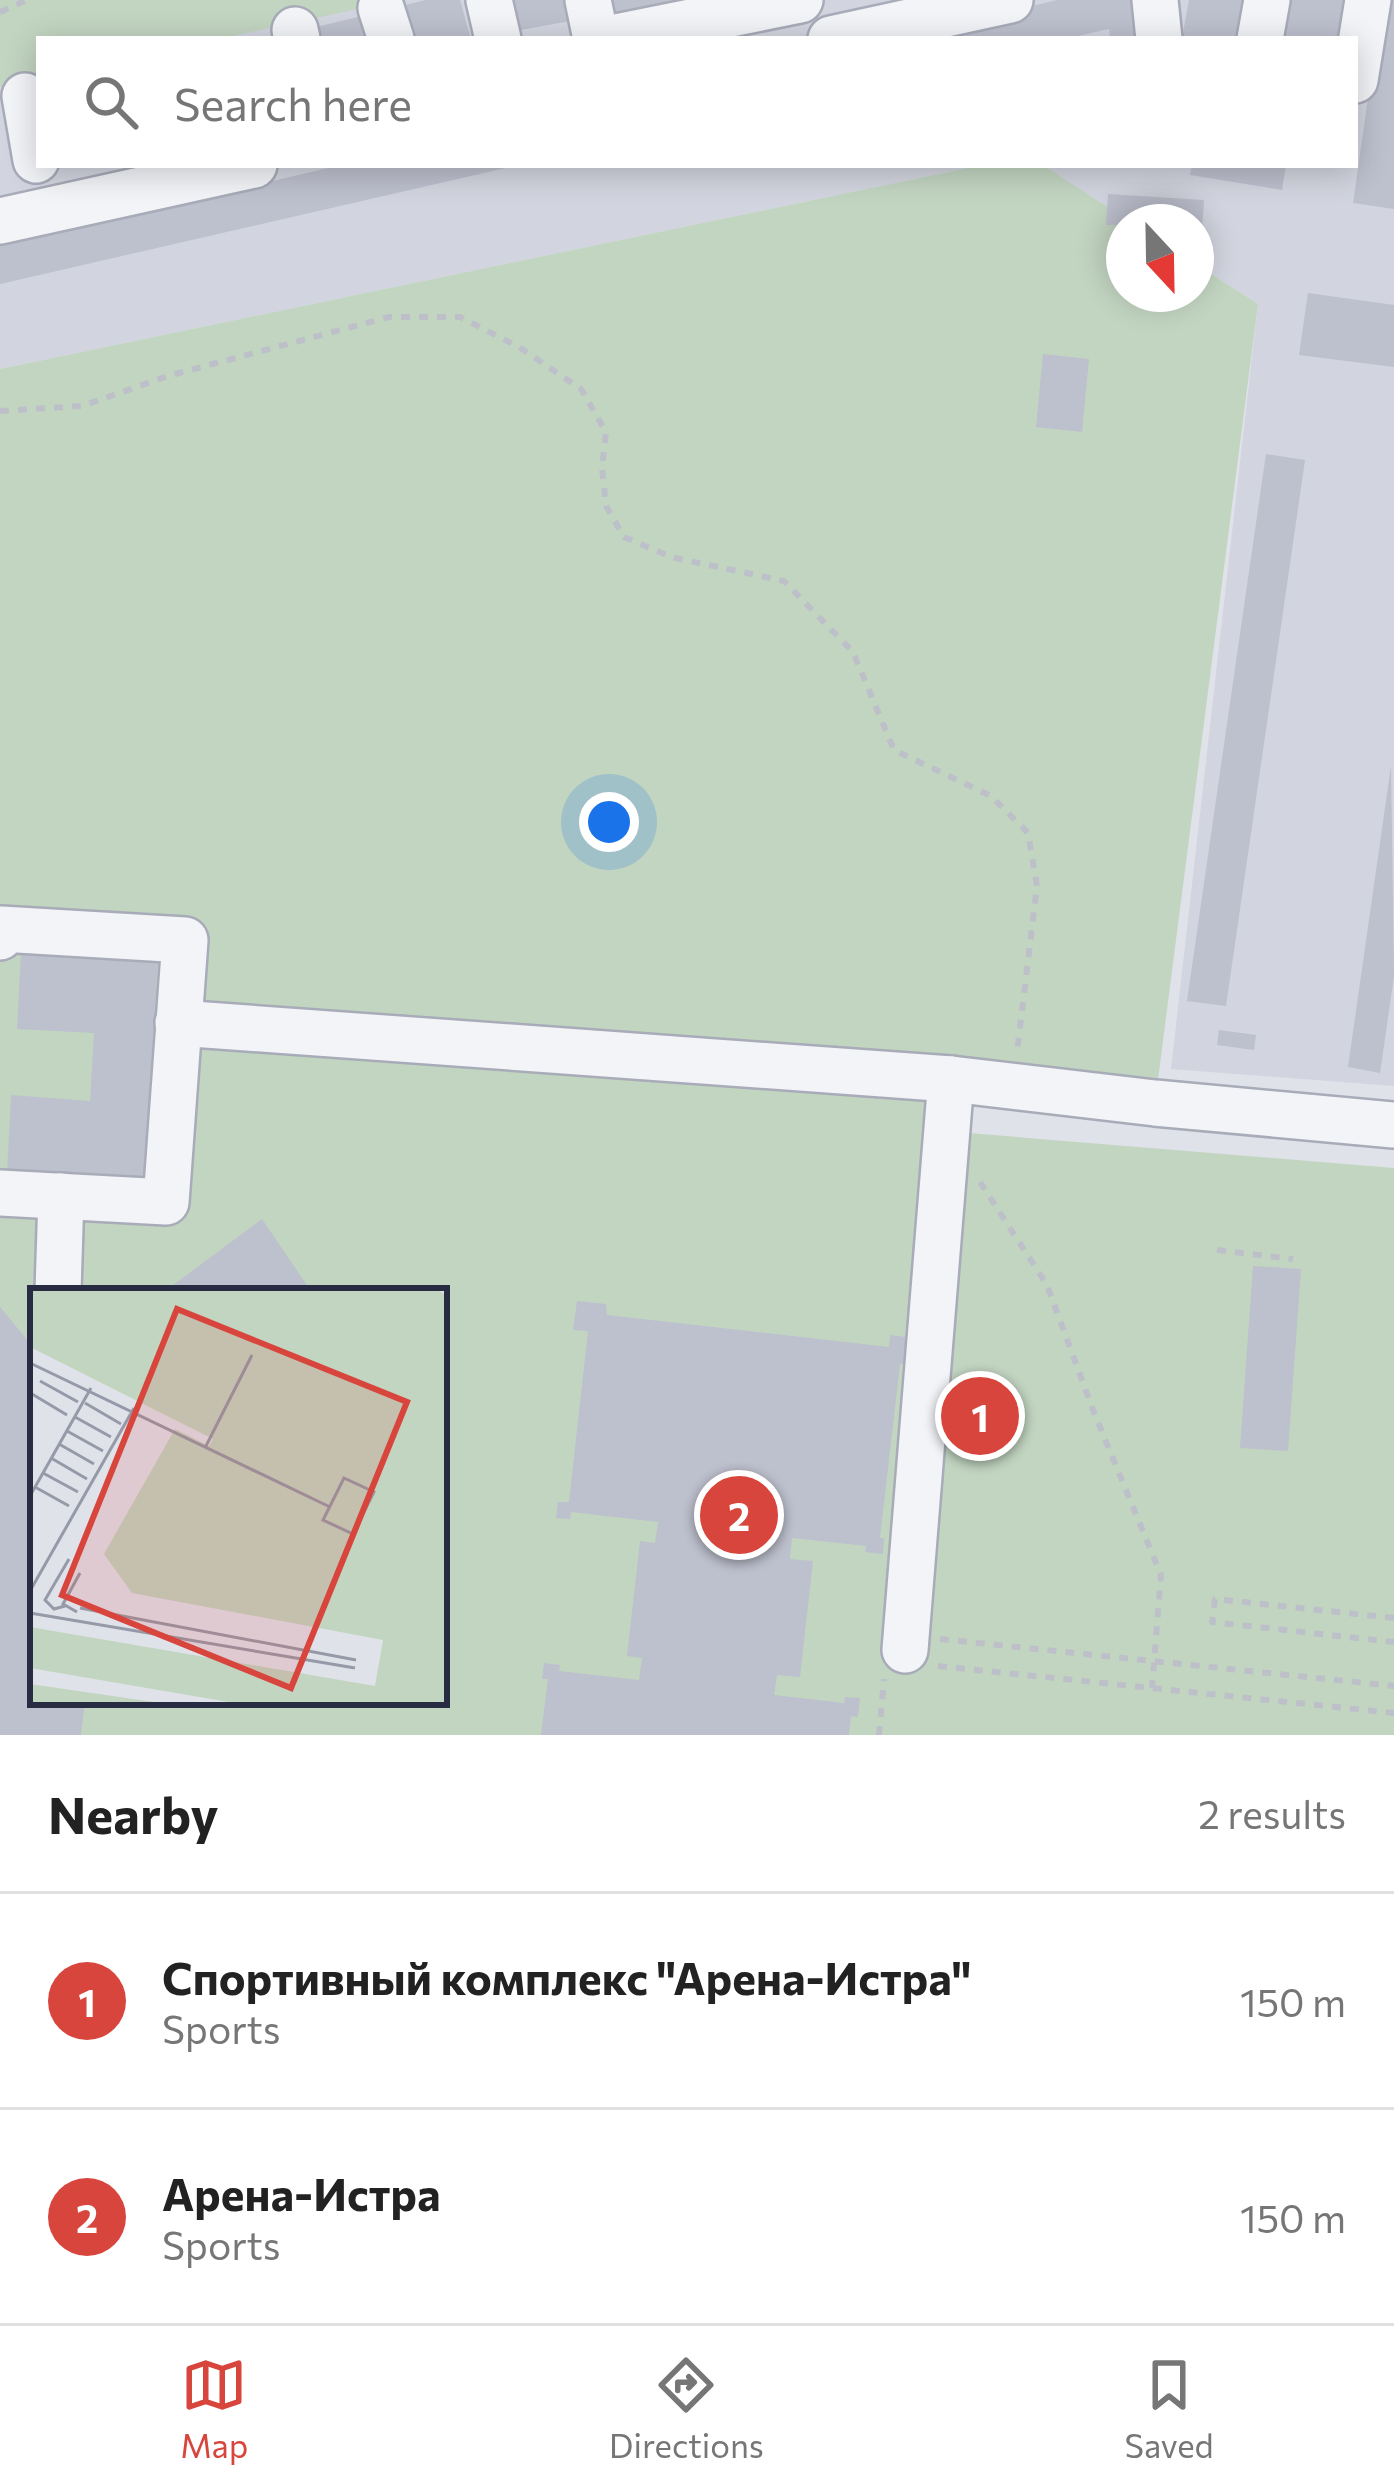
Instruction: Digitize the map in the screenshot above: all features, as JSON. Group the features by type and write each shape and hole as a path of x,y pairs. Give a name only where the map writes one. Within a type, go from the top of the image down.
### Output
{"lane":[{"path":"489,0 497,36"},
{"path":"588,0 595,36"},
{"path":"845,36 1010,0"},
{"path":"1155,0 1159,36"},
{"path":"1261,36 1267,0"},
{"path":"1358,62 1368,0"},
{"path":"616,36 694,12 785,2"},
{"path":"25,96 25,163"},
{"path":"0,220 240,168"},
{"path":"0,937 1,929 185,940 166,1202 0,1193"},
{"path":"178,1023 951,1078 1394,1125"},
{"path":"918,1651 951,1078"},
{"path":"58,1288 61,1196"}],"path":[{"path":"0,12 27,0"},
{"path":"0,411 82,406 168,376 388,317 460,317 519,347 581,389 606,432 602,468 606,506 624,537 671,557 784,581 853,652 894,750 992,796 1028,833 1036,886 1012,1086"},
{"path":"946,1131 1047,1285 1161,1575 1152,1688"},
{"path":"1217,1250 1293,1259"},
{"path":"1394,1618 1214,1599 1212,1622 1394,1642"},
{"path":"918,1651 1154,1661 1394,1686"},
{"path":"918,1651 1152,1688 1394,1713"}],"shaded area":[{"path":"343,0 1394,0 1394,1086 1171,1069 1258,304 1214,276 1214,204 1106,206 1048,168 1358,168 1358,36 191,36"},
{"path":"36,73 36,168 968,168 0,369 0,81"}],"green space":[{"path":"0,0 399,0 233,36 36,36 36,79 0,87"},
{"path":"968,168 1048,168 1106,206 1106,312 1214,312 1214,276 1258,304 1155,1103 937,1087 932,1130 1394,1168 1394,1735 0,1735 0,369"}],"building":[{"path":"460,0 470,36 409,36 401,6"},
{"path":"510,0 572,0 576,20 515,31"},
{"path":"607,0 676,0 679,14 614,29"},
{"path":"1057,0 1135,0 1141,36 1110,36 1109,29 1078,36 908,36"},
{"path":"1189,0 1255,0 1249,36 1183,36"},
{"path":"1284,0 1347,0 1342,36 1279,36"},
{"path":"1382,0 1394,0 1394,209 1353,203"},
{"path":"366,15 371,36 309,36 308,29"},
{"path":"328,168 506,168 0,284 0,244"},
{"path":"1191,168 1286,168 1282,190 1190,175"},
{"path":"1108,194 1204,200 1204,204 1107,204"},
{"path":"1308,293 1394,305 1394,367 1299,355"},
{"path":"1043,354 1089,359 1082,432 1036,427"},
{"path":"1266,454 1305,460 1226,1006 1187,1001"},
{"path":"1391,766 1394,976 1380,1073 1348,1067"},
{"path":"21,952 158,961 143,1182 7,1173 11,1095 90,1101 94,1033 17,1029"},
{"path":"1219,1030 1256,1035 1254,1050 1217,1045"},
{"path":"262,1219 309,1288 169,1288"},
{"path":"1253,1266 1301,1269 1288,1451 1240,1448"},
{"path":"577,1301 606,1304 607,1315 889,1347 890,1335 913,1338 910,1365 900,1364 880,1538 884,1538 883,1554 865,1552 866,1546 792,1538 790,1559 813,1561 800,1677 777,1675 774,1695 844,1703 845,1697 860,1698 849,1735 541,1735 548,1679 542,1679 544,1663 560,1665 559,1671 639,1680 642,1658 627,1656 640,1541 655,1543 658,1522 571,1512 570,1519 556,1518 558,1502 569,1502 588,1331 573,1330"},
{"path":"0,1307 30,1343 30,1705 85,1705 81,1735 0,1735"}],"place":[{"name":"Спортивный комплекс \"Арена-Истра\"","path":"980,1416"},
{"name":"Арена-Истра","path":"739,1515"}]}
